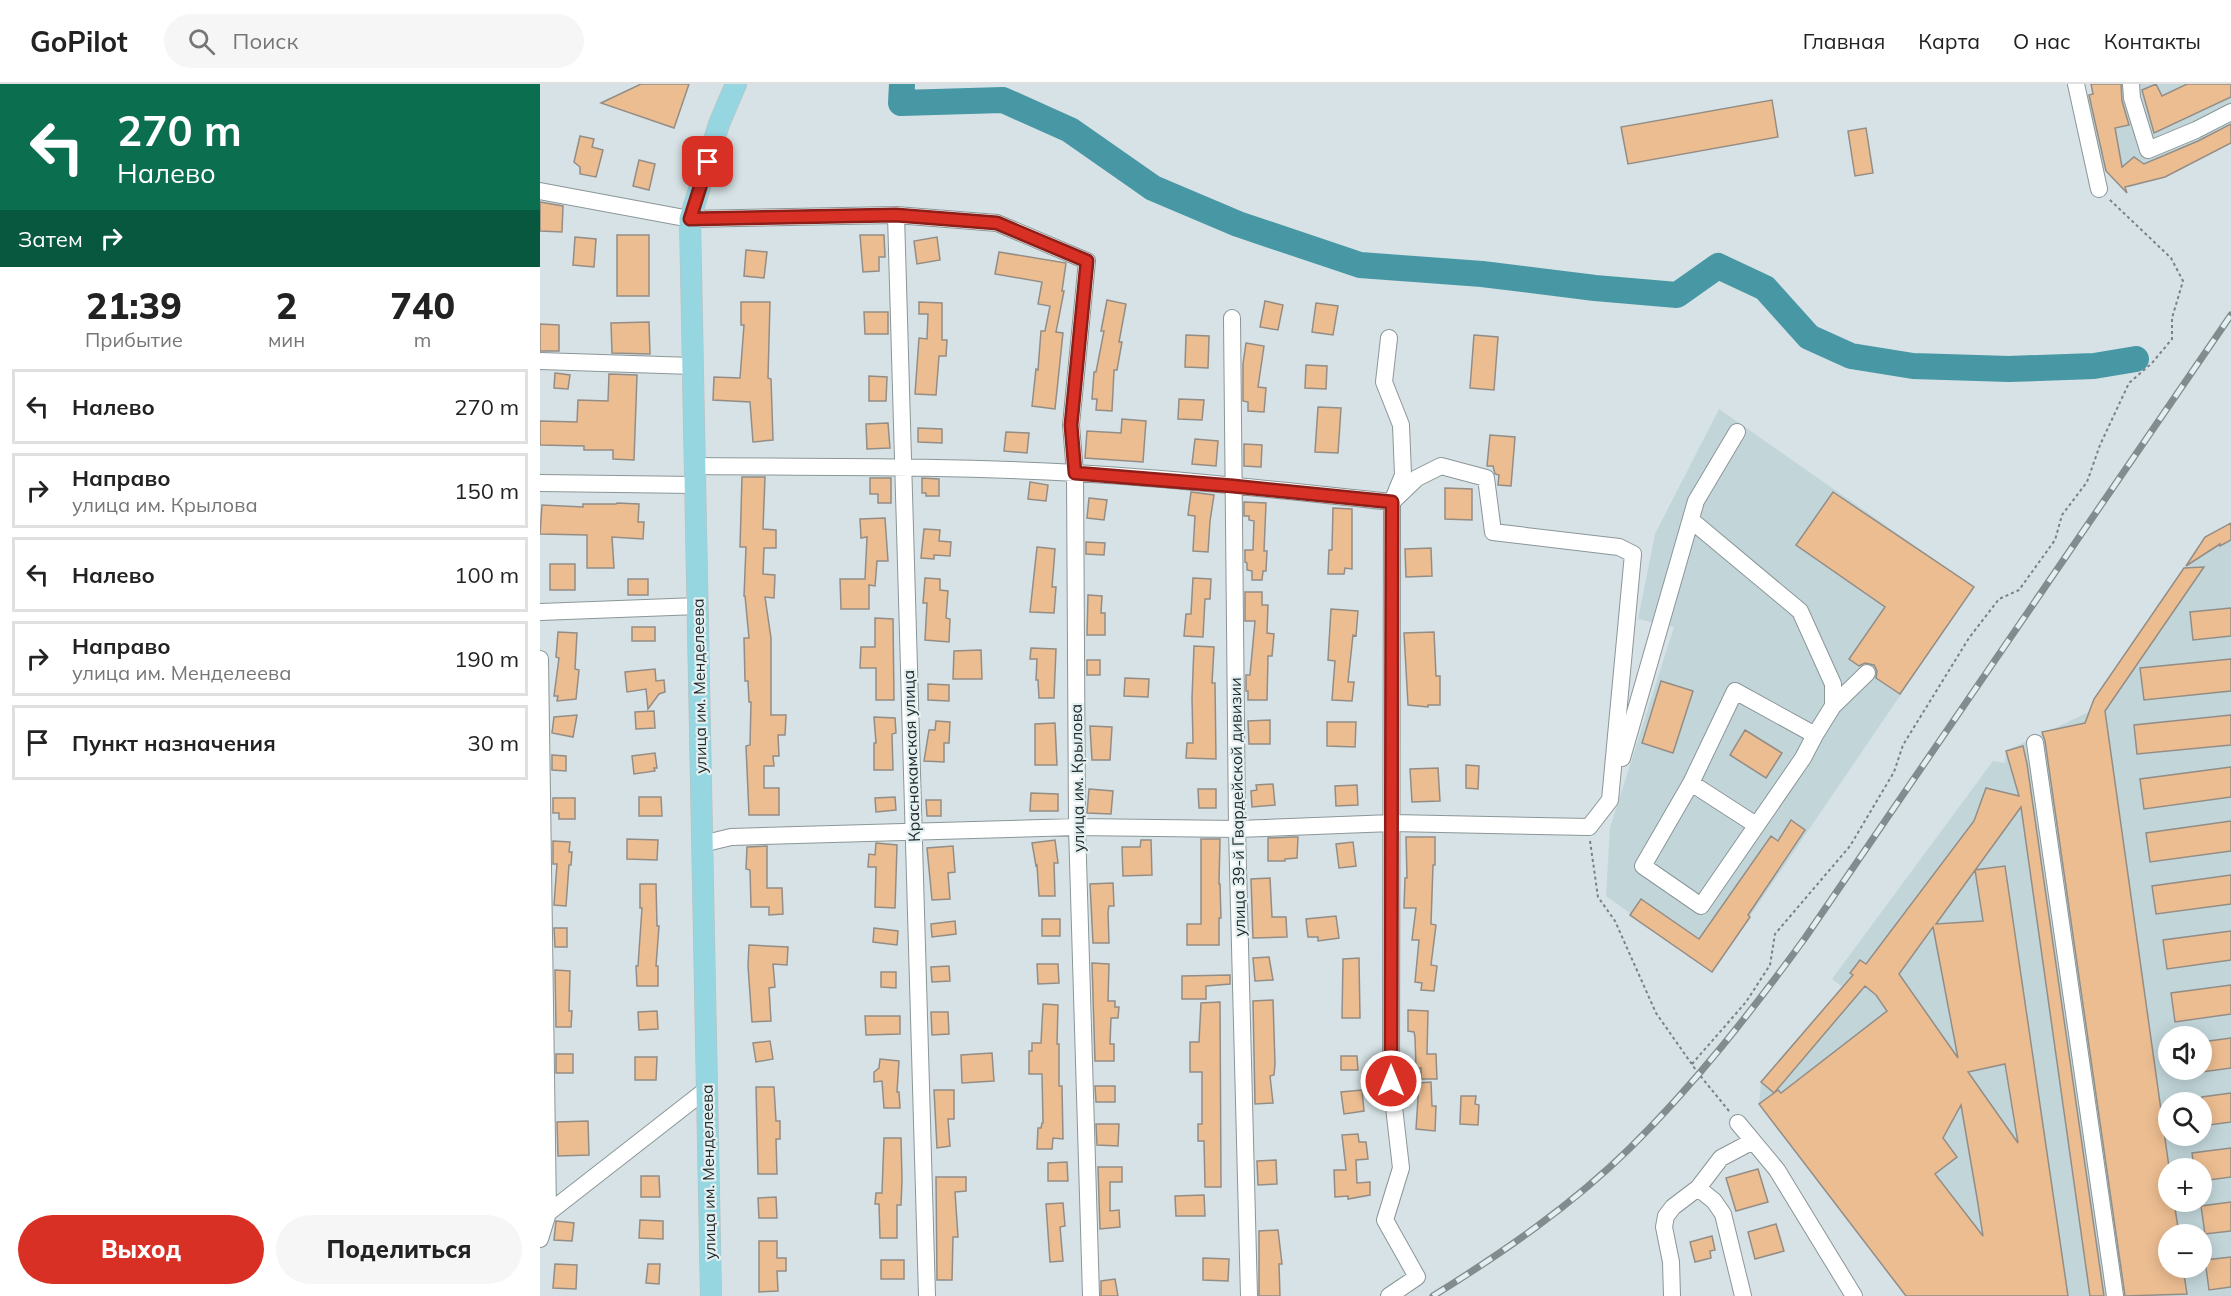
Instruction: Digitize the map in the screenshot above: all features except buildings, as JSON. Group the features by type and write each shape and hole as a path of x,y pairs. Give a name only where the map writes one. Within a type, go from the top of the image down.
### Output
{"main road":[{"name":"улица им. Менделеева","path":"711,1296 690,219 719,124 736,84"}],"street":[{"path":"2076,84 2099,189"},
{"path":"2132,84 2132,98 2148,150 2231,112"},
{"path":"540,192 690,219 896,215"},
{"name":"улица им. Крылова","path":"896,215 997,223 1087,261 1071,425 1075,473 1077,827 1091,1296"},
{"name":"Краснокамская улица","path":"896,215 927,1296"},
{"name":"улица 39-й Гвардейской дивизии","path":"1232,318 1237,829 1249,1296"},
{"path":"1389,338 1384,382 1401,425 1403,475 1392,502 1391,1081 1401,1168 1385,1220 1417,1277 1389,1296"},
{"path":"540,361 693,366"},
{"path":"702,844 731,837 1077,827 1237,829 1392,823 1589,827 1610,800 1696,501 1737,432"},
{"path":"540,483 903,468 1075,473 1392,502 1417,478 1441,466 1486,478 1493,532 1619,547 1634,554 1610,800"},
{"path":"1691,520 1800,611 1833,684 1833,706"},
{"path":"540,612 698,606"},
{"path":"540,659 548,1213 540,1239"},
{"path":"1815,735 1735,691 1691,783 1643,866 1701,906 1803,758 1833,706 1867,673"},
{"path":"2035,743 2115,1296"},
{"path":"1691,783 1756,825"},
{"path":"548,1213 707,1089"},
{"path":"1738,1123 1777,1170 1854,1296"},
{"path":"1672,1296 1671,1263 1664,1227 1666,1216 1673,1207 1698,1188 1721,1158 1753,1141"},
{"path":"1698,1188 1714,1201 1723,1214 1743,1296"}],"path":[{"path":"1692,1064 1746,1002 1770,965 1775,934 1851,846 1894,772 1903,744 1969,638 1999,599 2019,590 2055,540 2062,516 2087,482 2100,445 2129,382 2152,363 2172,339 2172,318 2183,281 2171,258 2099,189"},
{"path":"1589,827 1598,897 1615,921 1656,1013 1738,1123"}],"shaded area":[{"path":"2091,84 2231,84 2231,143 2165,177 2130,187 2120,186 2101,166 2087,95 2093,94"},
{"path":"1719,409 1974,587 1712,972 1606,896 1610,828 1674,627 1638,619 1655,534"},
{"path":"2231,523 2231,1296 1906,1296 1759,1104 1761,1082 1843,987 1832,979 1993,761 2005,763 2006,751 2089,712 2094,699 2205,537"}],"waterway":[{"path":"902,84 901,103 1003,100 1070,130 1153,188 1238,224 1360,265 1482,274 1595,288 1677,295 1718,266 1765,288 1809,337 1851,356 1913,366 2009,369 2094,366 2136,359"}],"railway":[{"path":"1433,1296 1510,1246 1584,1190 1654,1124 1722,1047 1805,938 2231,315"}],"route":[{"path":"708,162 690,219 896,215 997,223 1087,261 1071,425 1075,473 1392,502 1391,1081"}]}
